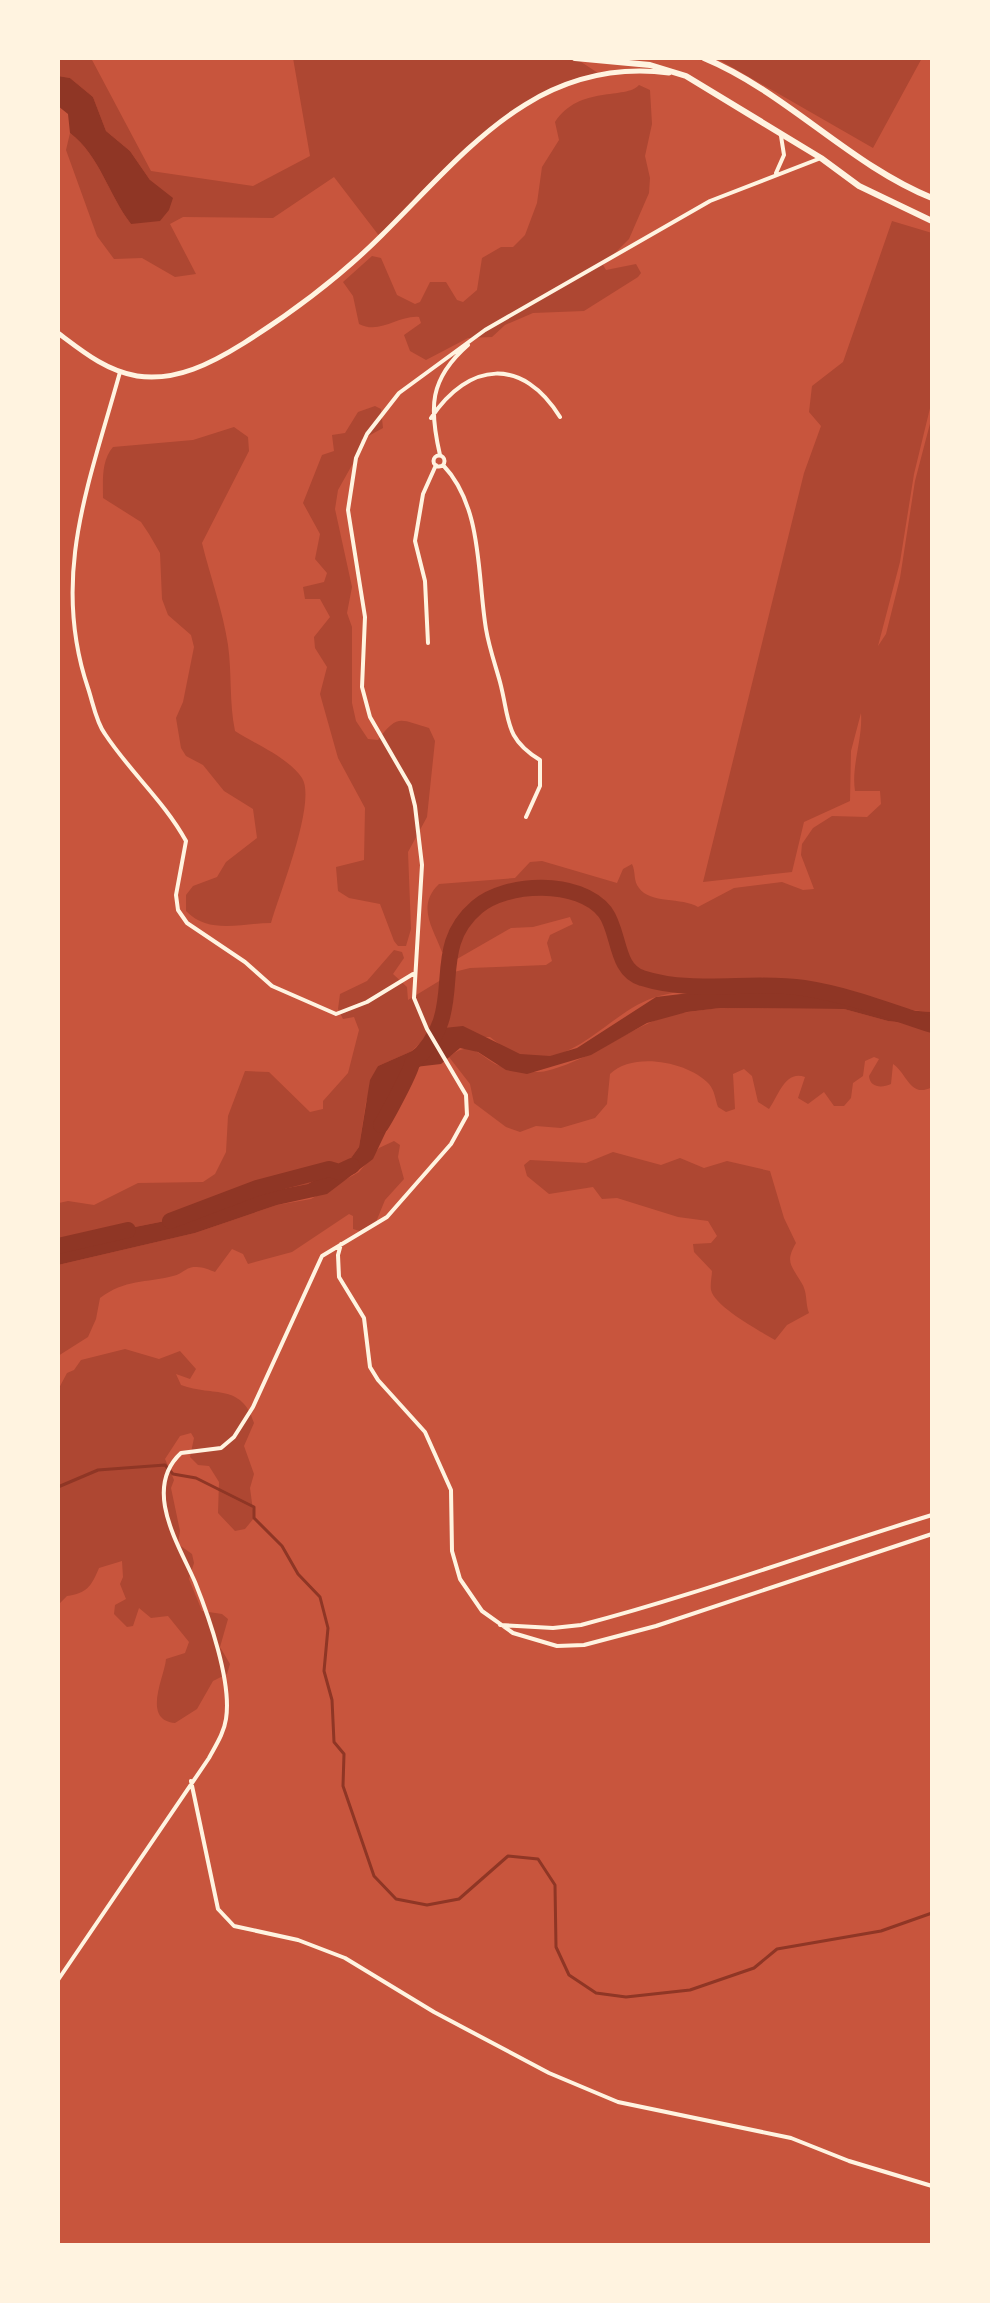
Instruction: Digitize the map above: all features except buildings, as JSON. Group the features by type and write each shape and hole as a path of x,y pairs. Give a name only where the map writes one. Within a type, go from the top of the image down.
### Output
{"highway":[{"path":"575,58 650,65 684,76 821,158 883,200 932,221"},
{"path":"704,58 822,128 905,187 932,198"}],"street":[{"path":"58,333 95,361 120,372 146,377 182,374 211,362 275,323 380,237 483,136 536,96 570,80 598,73 684,76"},
{"path":"775,175 784,155 781,134"},
{"path":"58,1980 221,1737 226,1718 226,1697 207,1616 176,1545 163,1495 165,1477 181,1453 221,1448 234,1437 253,1407 322,1256 342,1241 375,1227 387,1217 459,1134 468,1105 466,1095 427,1029 414,998 421,902 419,832 410,786 370,717 362,687 365,617 348,510 350,484 361,446 381,412 399,393 485,330 710,201 821,158"},
{"path":"443,465 445,459 440,455 431,418 434,393 445,369 485,330"},
{"path":"120,372 74,545 70,591 81,667 103,732 169,812 186,841 176,895 178,910 187,923 236,956 272,986 336,1014 357,1007 414,974"},
{"path":"431,418 447,394 469,378 496,372 523,378 535,386 546,394 560,417"},
{"path":"428,643 425,581 415,541 423,494 436,465 434,458 440,455"},
{"path":"436,465 443,465"},
{"path":"443,465 466,499 481,575 486,627 510,734 523,750 540,760 540,786 526,817"},
{"path":"342,1241 338,1255 339,1277 364,1318 370,1367 425,1432 434,1449 451,1490 452,1551 460,1579 482,1611 498,1625 532,1641 584,1645 656,1626 932,1534"},
{"path":"498,1625 553,1628 581,1625 747,1578 820,1550 932,1515"},
{"path":"191,1781 218,1909 234,1926 298,1940 345,1958 434,2012 549,2073 618,2102 791,2138 849,2161 932,2186"}],"shaded area":[{"path":"58,58 91,58 151,171 253,186 310,156 293,58 575,58 598,73 566,82 506,116 479,138 380,237 334,177 273,218 183,217 170,224 196,274 175,277 142,258 114,259 97,236 66,150 70,133 89,153 131,224 150,180 130,151 106,131 93,97 70,78 58,76"},
{"path":"716,58 922,58 873,148"},
{"path":"58,76 70,78 93,97 106,131 130,151 150,180 173,198 169,210 160,221 131,224 89,153 70,133 68,114 58,106"},
{"path":"639,85 650,90 652,124 645,156 650,178 649,193 629,239 603,265 606,270 636,264 641,273 638,277 584,311 533,313 505,325 492,337 468,338 426,360 410,351 404,335 421,323 419,317 374,327 359,324 353,296 343,282 372,256 381,258 397,295 415,304 420,302 430,282 446,282 457,300 463,302 477,290 482,258 501,247 513,247 525,235 537,203 542,167 559,140 555,122 576,103 624,92"},
{"path":"892,221 932,233 932,400 914,474 900,562 878,646 886,634 900,578 915,481 932,416 932,1012 797,992 731,987 659,996 638,1004 580,1044 560,1054 538,1058 515,1053 490,1037 425,1038 412,1051 378,1066 366,1102 359,1147 351,1158 308,1184 236,1198 190,1216 110,1232 58,1248 59,1203 68,1201 94,1205 138,1183 203,1182 215,1174 226,1152 228,1116 245,1071 269,1072 310,1112 323,1109 323,1101 348,1073 359,1030 354,1017 343,1019 338,1009 340,994 367,981 394,950 402,952 404,958 393,974 407,987 408,1000 454,972 470,968 546,965 552,961 547,943 550,935 573,924 570,917 533,927 511,928 457,959 442,952 428,917 428,901 439,884 515,878 530,862 542,861 617,883 623,869 632,864 636,882 644,893 698,907 734,888 782,882 803,890 814,889 801,855 802,844 813,828 832,816 867,817 881,804 880,791 855,791 861,713 851,751 850,801 804,822 792,872 703,882 804,473 821,426 809,412 812,386 843,362"},
{"path":"375,406 381,409 383,428 361,440 361,449 338,490 335,509 352,587 347,613 352,627 352,703 356,721 368,739 378,740 395,722 405,721 429,728 435,741 427,817 408,852 411,929 406,946 398,946 394,941 380,904 349,898 338,891 336,867 364,860 365,808 338,758 320,694 327,667 315,648 314,637 330,617 320,599 305,599 303,587 324,582 327,573 315,559 320,534 303,503 322,455 334,451 332,435 345,433 358,412"},
{"path":"234,427 248,437 249,451 202,543 226,632 235,731 296,771 302,778 305,790 305,807 271,923 226,926 195,918 186,911 186,895 193,886 217,877 226,862 257,838 253,809 224,791 203,765 186,756 181,748 176,718 183,702 194,647 191,635 168,615 162,599 160,553 149,534 141,522 103,498 103,485 105,465 113,447 193,440"},
{"path":"757,985 831,992 904,1010 932,1012 932,1026 888,1021 844,1009 720,1008 687,1012 647,1023 591,1055 527,1074 506,1070 478,1052 460,1048 441,1064 415,1067 398,1079 393,1092 392,1119 373,1159 327,1194 277,1205 195,1233 58,1265 58,1248 110,1232 190,1216 236,1198 308,1184 351,1158 359,1147 370,1080 378,1066 412,1051 444,1028 463,1026 520,1054 550,1056 577,1048 656,997"},
{"path":"720,1008 844,1009 888,1021 932,1026 932,1087 919,1090 893,1064 891,1084 874,1085 869,1076 879,1059 874,1057 865,1061 863,1076 853,1083 851,1098 844,1106 834,1106 824,1092 808,1104 798,1098 805,1077 798,1076 787,1080 769,1109 758,1102 752,1076 744,1069 733,1074 735,1109 726,1112 718,1107 714,1092 700,1076 675,1065 646,1061 620,1067 610,1074 607,1104 595,1118 561,1128 536,1126 520,1132 506,1127 474,1103 470,1084 449,1057 458,1051 471,1049 503,1067 530,1072 546,1071 585,1056 655,1020"},
{"path":"394,1141 400,1145 398,1157 404,1179 385,1200 376,1222 360,1231 353,1229 353,1216 349,1214 292,1252 248,1264 243,1254 232,1249 215,1272 193,1267 173,1276 118,1288 100,1298 88,1337 58,1356 58,1265 195,1233 277,1205 311,1199 359,1172 379,1148"},
{"path":"613,1152 661,1165 680,1158 704,1168 727,1161 770,1171 784,1218 796,1243 791,1263 805,1290 809,1313 787,1325 775,1340 739,1318 714,1297 711,1290 712,1271 694,1252 693,1244 711,1243 717,1236 708,1221 678,1217 617,1198 602,1199 593,1187 549,1194 527,1176 524,1165 530,1160 586,1163"},
{"path":"125,1349 159,1359 180,1351 196,1369 190,1379 176,1374 181,1385 234,1397 249,1410 254,1423 244,1446 254,1474 250,1488 254,1518 245,1529 235,1531 218,1513 219,1482 209,1466 198,1465 190,1457 194,1438 191,1433 180,1436 165,1459 174,1480 171,1488 180,1531 178,1544 192,1554 194,1563 189,1579 202,1611 222,1614 228,1619 220,1647 230,1664 227,1674 213,1681 197,1709 175,1723 159,1714 157,1696 166,1659 185,1653 189,1642 168,1616 151,1618 139,1608 133,1626 127,1627 114,1614 115,1605 126,1599 120,1584 122,1561 99,1568 88,1588 67,1596 58,1605 58,1390 67,1373 74,1370 81,1360"}],"waterway":[{"path":"381,1125 412,1063 430,1043 440,1023 453,943 461,925 477,907 490,899 523,889 561,889 593,901 610,920 627,967 642,978 682,986 804,988 853,999 932,1025"},
{"path":"170,1221 257,1188 329,1169 339,1172 352,1166"},
{"path":"58,1246 128,1230"},
{"path":"58,1487 98,1470 165,1465 173,1474 196,1478 254,1507 254,1518 282,1546 298,1574 320,1597 328,1628 324,1671 332,1700 334,1742 344,1754 343,1786 374,1876 396,1899 427,1905 459,1899 508,1856 538,1859 555,1885 556,1947 569,1975 596,1993 626,1997 690,1990 754,1968 777,1949 881,1931 932,1913"}]}
